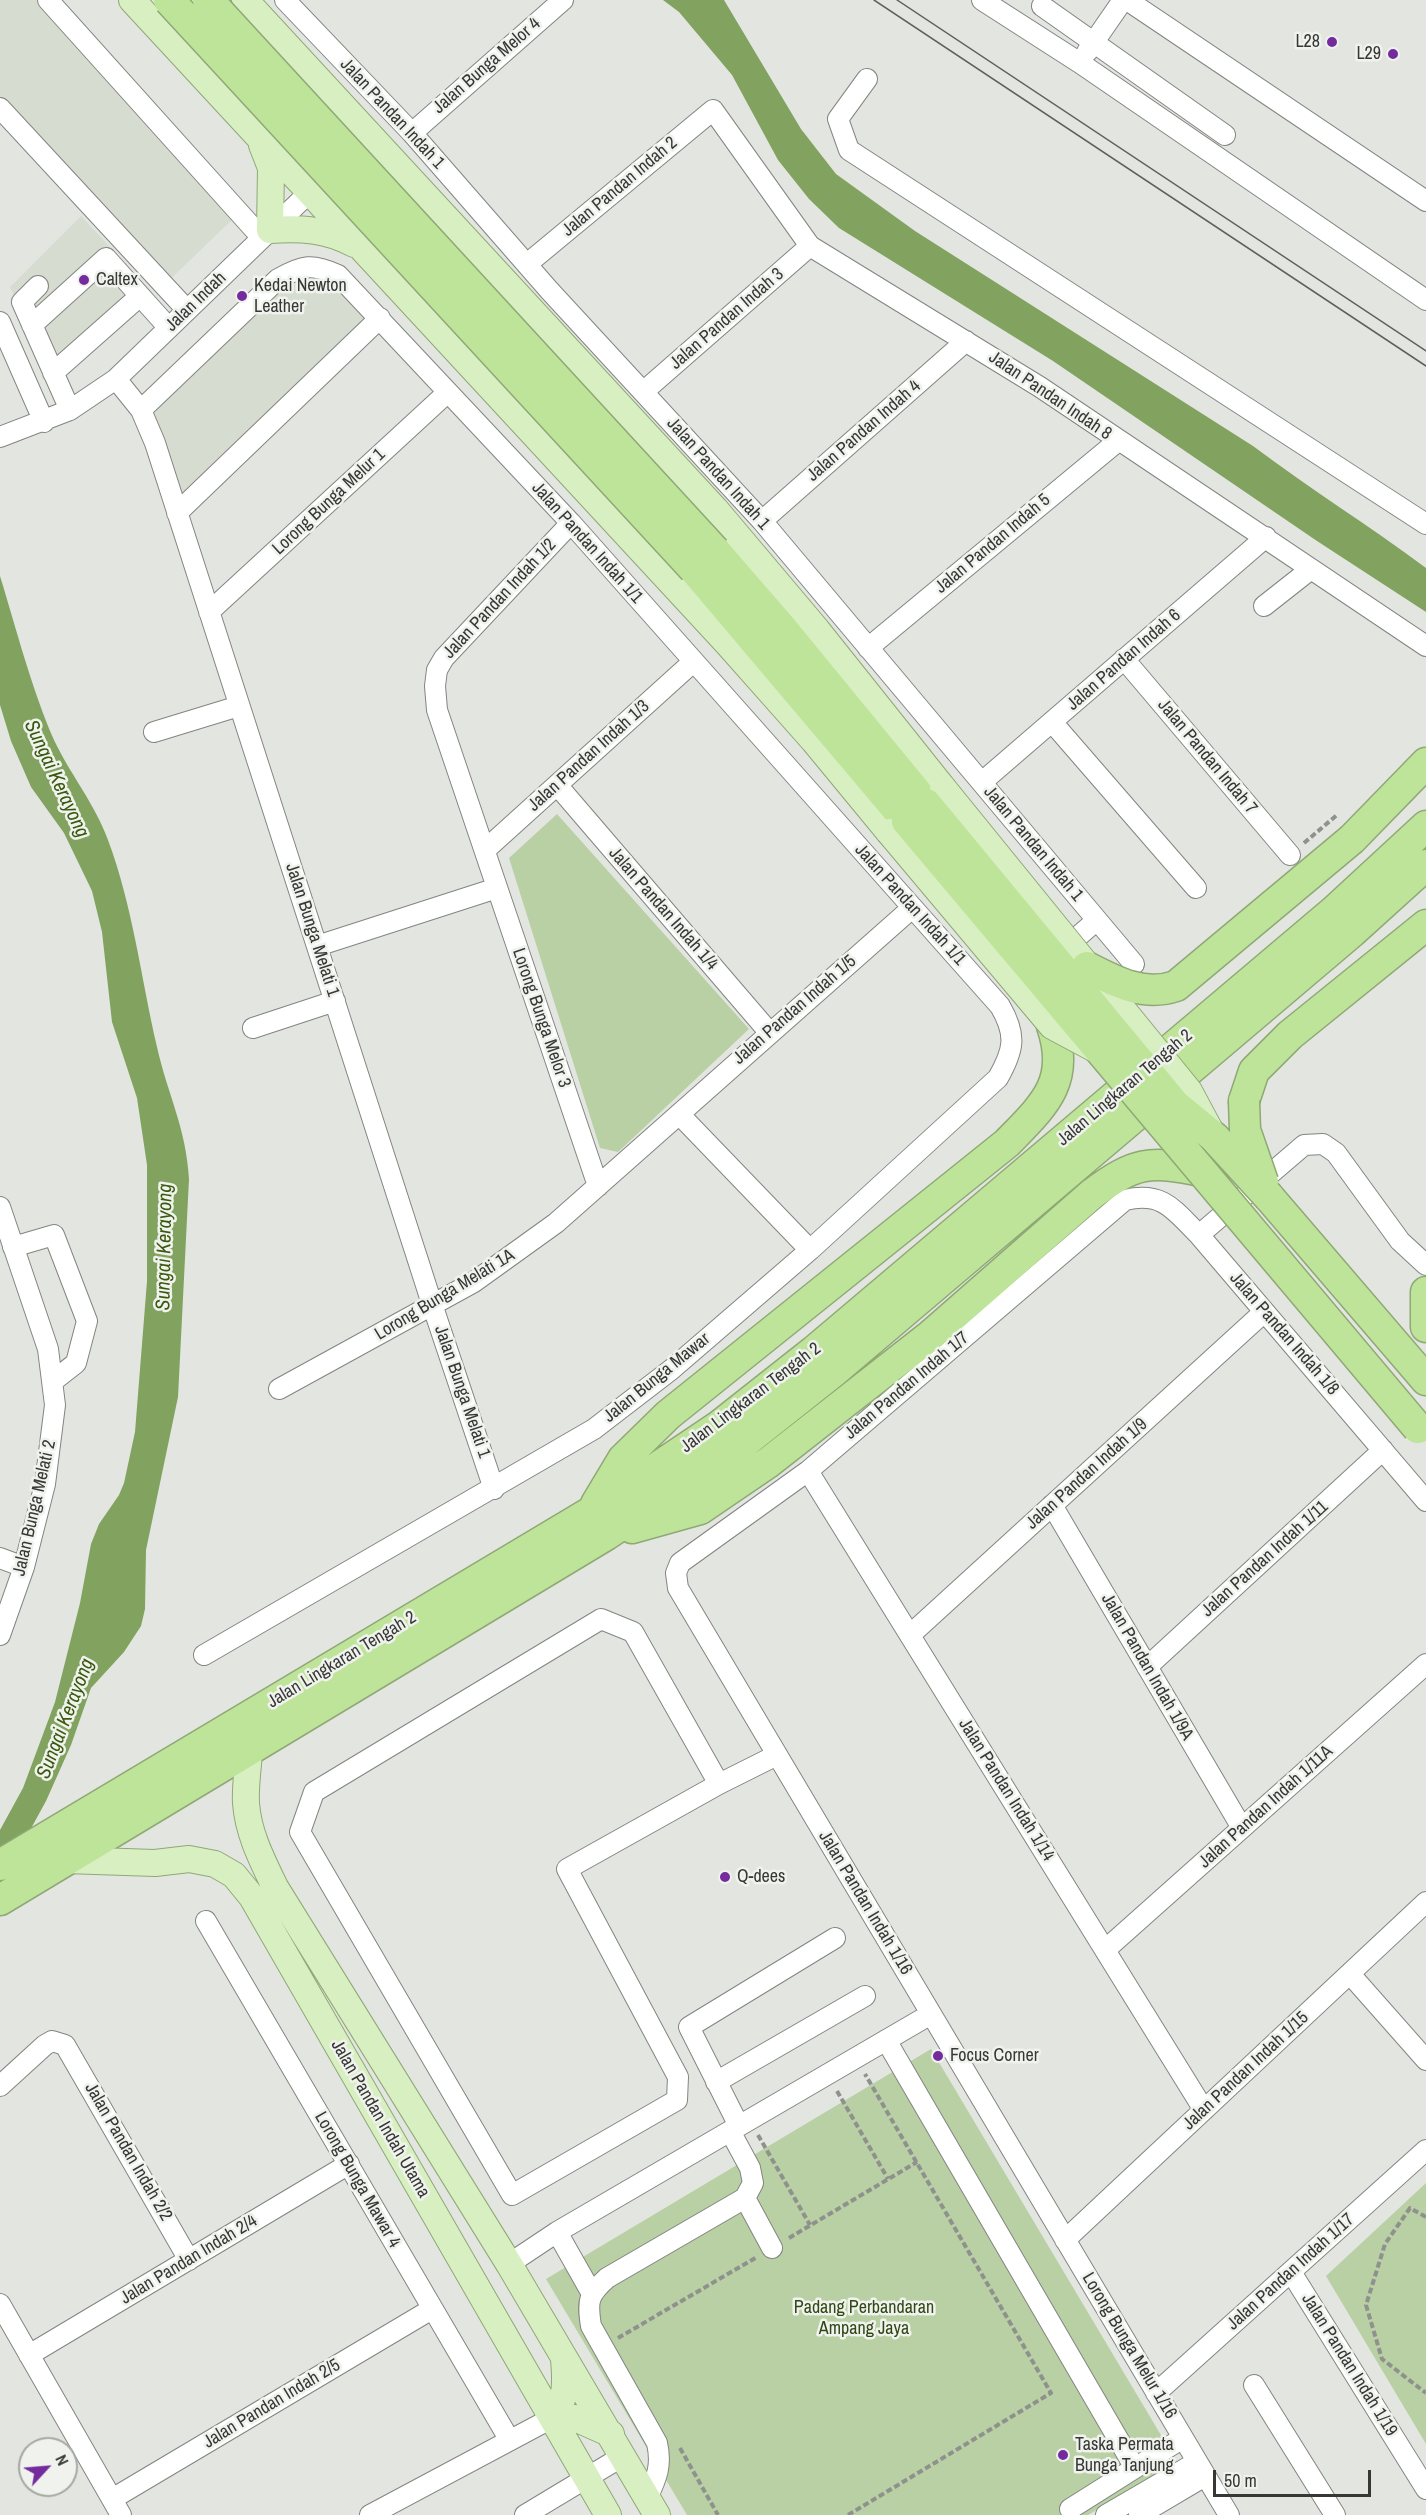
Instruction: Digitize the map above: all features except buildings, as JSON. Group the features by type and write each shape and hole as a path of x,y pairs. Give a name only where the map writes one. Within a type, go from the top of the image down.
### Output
{"highway":[{"path":"169,0 704,560"},
{"path":"208,0 704,560 916,812 1175,1106 1214,1137 1269,1197 1426,1380"},
{"path":"1087,967 1132,987 1152,991 1176,986 1352,839 1426,763"},
{"path":"916,812 1098,1051 1426,1437"},
{"name":"Jalan Lingkaran Tengah 2","path":"0,1900 249,1752 599,1524 814,1351 1334,911 1426,826"},
{"name":"Jalan Lingkaran Tengah 2","path":"0,1865 160,1768 735,1450 832,1374 1352,932 1426,865"},
{"path":"1269,1197 1245,1130 1244,1101 1254,1071 1290,1035 1426,926"},
{"path":"1052,1026 1060,1049 1057,1078 1041,1109 1007,1143 668,1415 623,1459 599,1524 700,1509 769,1462 931,1335 1092,1194 1115,1177 1135,1168 1163,1163 1201,1172"},
{"path":"1426,1292 1426,1327"}],"main road":[{"path":"132,0 727,643 1087,967 1189,1091 1214,1137"},
{"path":"245,0 715,509 817,630 916,812 1052,1026 1098,1051"},
{"path":"260,139 274,143 290,142 302,135 320,114 322,83"},
{"path":"260,139 271,168 266,234 315,230 335,234 364,250"},
{"path":"364,250 365,237 376,212 398,196 423,193"},
{"name":"Jalan Pandan Indah Utama","path":"249,1752 246,1803 250,1825 258,1851 275,1887 509,2264 652,2506"},
{"name":"Jalan Pandan Indah Utama","path":"65,1860 155,1863 189,1859 214,1864 234,1875 252,1897 608,2515"},
{"path":"552,2418 559,2408 566,2389 563,2354"},
{"path":"552,2418 575,2418 617,2445"}],"street":[{"path":"48,0 266,234"},
{"name":"Jalan Pandan Indah 1","path":"285,0 412,133 549,290 762,521 1134,964"},
{"name":"Jalan Bunga Melor 4","path":"412,133 563,0"},
{"path":"982,0 1080,63 1426,300"},
{"path":"1080,63 1125,0 1426,201"},
{"path":"1042,6 1225,135"},
{"path":"867,79 838,119 849,150 1426,524"},
{"path":"0,108 187,310"},
{"name":"Jalan Pandan Indah 8","path":"712,110 810,246 966,341 1266,537 1426,646"},
{"name":"Jalan Pandan Indah 2","path":"527,264 712,110"},
{"name":"Jalan Indah","path":"0,437 44,422 70,410 116,379 369,134"},
{"name":"Jalan Pandan Indah 3","path":"643,392 810,246"},
{"path":"32,325 106,258 169,328"},
{"name":"Jalan Pandan Indah 1/1","path":"141,410 278,279 296,269 320,267 338,275 571,523 1000,1006"},
{"path":"38,286 22,302 70,410"},
{"path":"530,308 549,290"},
{"path":"53,373 140,296"},
{"path":"177,513 380,318"},
{"path":"0,322 44,422"},
{"name":"Jalan Pandan Indah 4","path":"762,521 966,341"},
{"name":"Jalan Bunga Melati 1","path":"116,379 141,410 155,443 433,1307 495,1489"},
{"name":"Lorong Bunga Melur 1","path":"209,612 448,392"},
{"name":"Jalan Pandan Indah 5","path":"868,648 1118,441"},
{"name":"Jalan Pandan Indah 1/2","path":"484,850 437,710 435,686 437,670 454,644 571,523"},
{"name":"Jalan Pandan Indah 6","path":"982,782 1266,537"},
{"path":"1264,606 1311,569"},
{"name":"Jalan Pandan Indah 7","path":"1124,659 1290,855"},
{"name":"Jalan Pandan Indah 1/3","path":"484,850 693,662"},
{"path":"154,732 239,706"},
{"path":"1052,722 1196,888"},
{"name":"Jalan Pandan Indah 1/4","path":"557,785 769,1032"},
{"name":"Lorong Bunga Melor 3","path":"484,850 598,1186"},
{"path":"317,946 497,888"},
{"name":"Jalan Pandan Indah 1/5","path":"679,1114 769,1032 912,908"},
{"path":"1000,1006 1097,920"},
{"path":"253,1028 335,1001"},
{"name":"Jalan Bunga Mawar","path":"204,1655 495,1489 594,1429 672,1369 810,1250 998,1078 1008,1061 1012,1043 1010,1023 1000,1006"},
{"path":"679,1114 810,1250"},
{"name":"Lorong Bunga Melati 1A","path":"279,1389 433,1307 514,1255 556,1223 679,1114"},
{"path":"1199,1235 1304,1145 1323,1143 1336,1154 1401,1241 1426,1265"},
{"name":"Jalan Pandan Indah 1/8","path":"1125,1200 1142,1196 1157,1198 1170,1206 1199,1235 1426,1501"},
{"name":"Jalan Pandan Indah 1/7","path":"680,1563 808,1471 1125,1200"},
{"name":"Jalan Bunga Melati 2","path":"0,1207 48,1349 55,1405 45,1484 24,1567 0,1635"},
{"path":"13,1247 54,1235 87,1321 76,1363 53,1381"},
{"name":"Jalan Pandan Indah 1/9","path":"910,1635 1264,1312"},
{"name":"Jalan Pandan Indah 1/11","path":"1147,1666 1383,1450"},
{"name":"Jalan Pandan Indah 1/14","path":"808,1471 1204,2110"},
{"name":"Jalan Pandan Indah 1/9A","path":"1052,1505 1242,1828"},
{"path":"0,1558 24,1567"},
{"name":"Jalan Pandan Indah 1/16","path":"680,1563 676,1573 678,1588 1065,2240"},
{"path":"719,1784 633,1632 601,1619 314,1792 300,1832 512,2195 676,2100 678,2077 567,1869 719,1784 777,1755"},
{"name":"Jalan Pandan Indah 1/11A","path":"1105,1950 1426,1664"},
{"name":"Jalan Pandan Indah 1/15","path":"1065,2240 1426,1902"},
{"name":"Lorong Bunga Mawar 4","path":"206,1921 509,2439"},
{"path":"652,2506 661,2460 657,2443 591,2326 588,2307 591,2292 607,2278 745,2198 753,2183 740,2126 689,2027 835,1938"},
{"path":"1350,1974 1426,2060"},
{"path":"716,2082 865,1996"},
{"path":"509,2264 558,2232 931,2013"},
{"path":"886,2040 1135,2468"},
{"name":"Jalan Pandan Indah 2/2","path":"0,2086 45,2044 52,2042 65,2045 189,2259"},
{"name":"Jalan Pandan Indah 1/17","path":"1156,2393 1426,2150"},
{"name":"Jalan Pandan Indah 2/4","path":"29,2355 349,2164"},
{"path":"745,2198 772,2248"},
{"path":"558,2232 591,2292"},
{"name":"Lorong Bunga Melur 1/16","path":"1065,2240 1229,2515"},
{"name":"Jalan Pandan Indah 1/19","path":"1291,2272 1426,2489"},
{"path":"0,2304 116,2507"},
{"name":"Jalan Pandan Indah 2/5","path":"116,2507 432,2309"},
{"path":"1254,2385 1335,2515"},
{"path":"370,2515 552,2418"},
{"path":"1070,2509 1183,2438"},
{"path":"525,2515 586,2478 617,2445"},
{"path":"1139,2515 1164,2509 1201,2469"},
{"path":"1106,2515 1201,2469"}],"path":[{"path":"848,2515 1051,2393 856,2058"},
{"path":"827,2075 888,2179"},
{"path":"740,2126 810,2225"},
{"path":"1426,2217 1410,2208 1385,2244 1366,2305 1382,2358 1426,2393"}],"shaded area":[{"path":"0,0 37,0 234,218 160,289 0,116"},
{"path":"81,216 153,293 53,384 10,287"},
{"path":"300,273 333,281 371,320 182,501 150,412 284,284"}],"green space":[{"path":"557,814 749,1029 618,1152 600,1148 509,858"},
{"name":"Padang Perbandaran Ampang Jaya","path":"931,2049 1177,2462 1088,2515 687,2515 546,2279"},
{"path":"1426,2183 1426,2444 1326,2276"}],"water":[{"path":"663,0 724,0 801,129 836,174 915,231 1253,446 1426,568 1426,612 1317,541 1053,361 839,228 809,199 778,160 732,75 679,12"},
{"name":"Sungai Kerayong","path":"0,576 46,721 60,753 103,827 117,865 161,1065 184,1143 189,1179 178,1397 146,1550 145,1609 141,1626 124,1652 91,1688 71,1745 46,1801 22,1845 0,1873 0,1830 23,1788 55,1702 80,1603 91,1544 99,1524 119,1495 124,1483 135,1432 147,1281 147,1165 137,1098 112,1022 102,932 92,891 64,833 31,787 11,741 0,705"}],"tram line":[{"path":"874,0 1426,366"},
{"path":"897,0 1426,351"}],"place":[{"name":"L28","path":"1332,42"},
{"name":"L29","path":"1393,54"},
{"name":"Caltex","path":"84,280"},
{"name":"Kedai Newton Leather","path":"242,296"},
{"name":"Q-dees","path":"725,1877"},
{"name":"Focus Corner","path":"938,2056"},
{"name":"Taska Permata Bunga Tanjung","path":"1063,2455"}]}
